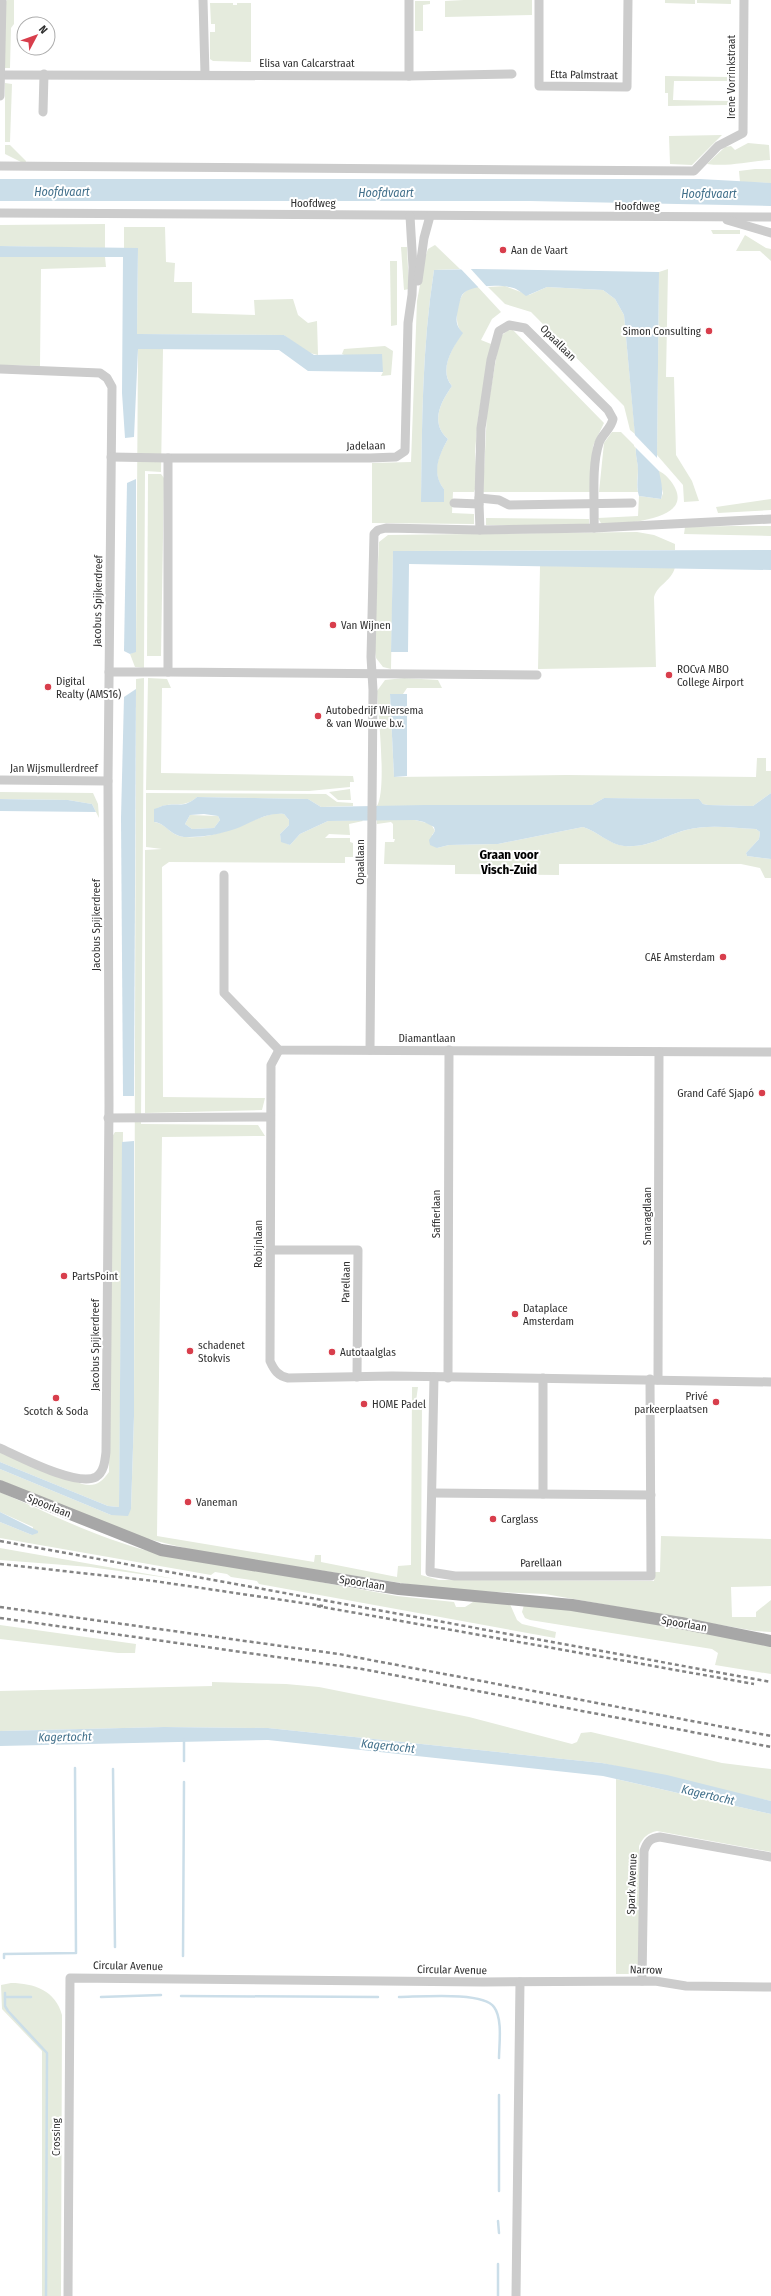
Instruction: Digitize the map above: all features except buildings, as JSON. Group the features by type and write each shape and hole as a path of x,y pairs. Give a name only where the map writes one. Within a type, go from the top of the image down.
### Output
{"main road":[{"name":"Spoorlaan","path":"0,1486 161,1550 399,1589 572,1605 736,1633 771,1634"},
{"name":"Spoorlaan","path":"736,1633 753,1639 771,1641"}],"street":[{"path":"0,96 2,0"},
{"path":"203,0 205,74"},
{"path":"409,0 409,76"},
{"name":"Etta Palmstraat","path":"539,0 539,86 627,87 628,0"},
{"name":"Irene Vorrinkstraat","path":"0,166 694,170 718,146 743,133 744,3"},
{"path":"43,112 44,74"},
{"name":"Elisa van Calcarstraat","path":"1,75 205,74 409,76 512,74"},
{"name":"Hoofdweg","path":"0,213 722,218 771,217"},
{"name":"Jadelaan","path":"112,457 370,458 399,456 406,447 408,323 412,295 410,216"},
{"name":"Jadelaan","path":"412,295 418,281 424,238 430,216"},
{"name":"Hoofdweg","path":"722,218 771,233"},
{"name":"Opaallaan","path":"480,530 479,501 481,428 491,360 499,331 509,324 525,328 608,410 613,419 612,425 599,442 596,460 594,528"},
{"name":"Jacobus Spijkerdreef","path":"0,370 100,373 107,378 112,387 108,780 106,1444 104,1467 97,1476 88,1480 71,1478 0,1448"},
{"path":"168,458 168,672"},
{"path":"454,503 499,500 509,505 632,503"},
{"name":"Opaallaan","path":"370,1050 372,842 371,657 374,534 378,530 386,528 480,530 594,528 771,519"},
{"path":"109,672 537,675"},
{"name":"Jan Wijsmullerdreef","path":"0,780 108,780"},
{"path":"224,875 224,993 279,1050"},
{"name":"Diamantlaan","path":"279,1050 771,1052"},
{"name":"Robijnlaan","path":"279,1050 272,1065 270,1117 270,1360 274,1370 288,1378 357,1377"},
{"name":"Saffierlaan","path":"448,1378 449,1050"},
{"name":"Smaragdlaan","path":"654,1379 659,1052"},
{"path":"108,1118 270,1117"},
{"name":"Parellaan","path":"270,1250 358,1250 357,1377"},
{"path":"357,1377 654,1379 771,1382"},
{"name":"Parellaan","path":"434,1377 433,1493 430,1572 455,1576 651,1576 651,1495 654,1379"},
{"path":"543,1378 543,1494"},
{"path":"433,1493 651,1495"},
{"name":"Spark Avenue","path":"642,1981 644,1851 647,1842 653,1838 660,1837 771,1857"},
{"name":"Circular Avenue","path":"70,1978 520,1982"},
{"name":"Crossing","path":"68,2296 70,1978"},
{"name":"Narrow","path":"520,1982 642,1981 665,1982 686,1986 771,1987"},
{"path":"516,2296 520,1982"}],"shaded area":[{"path":"7,0 14,0 14,24 11,28 10,68 5,68 5,3"},
{"path":"532,0 532,15 445,17 445,1"},
{"path":"665,0 695,0 695,4 665,3"},
{"path":"697,0 731,0 731,4 697,3"},
{"path":"415,1 430,1 430,4 423,5 423,31 415,31"},
{"path":"210,3 233,3 233,5 237,5 237,3 251,3 251,62 213,61 210,59 210,32 215,32 215,24 211,24"},
{"path":"665,76 729,77 729,81 674,81 673,100 728,101 728,105 668,106 668,93 665,93"},
{"path":"5,83 12,84 10,142 5,142"},
{"path":"722,135 692,165 670,164 669,136"},
{"path":"748,143 769,145 770,160 731,164 707,164 725,147 731,146 735,150"},
{"path":"5,145 10,145 26,161 25,164 5,154"},
{"path":"771,169 771,183 740,182 739,171"},
{"path":"105,224 105,248 0,246 0,225"},
{"path":"124,227 165,227 166,262 175,263 174,282 192,282 192,313 255,315 254,300 293,299 298,315 308,323 317,321 318,355 306,352 284,335 137,334 138,248 124,248"},
{"path":"711,230 740,230 740,234 713,234"},
{"path":"745,235 766,248 771,249 771,261 760,251 736,251"},
{"path":"435,245 460,269 434,270 425,357 422,415 421,502 444,489 438,477 437,464 448,439 439,426 438,420 441,406 452,386 446,373 448,359 462,333 459,329 457,319 457,308 461,298 466,291 477,286 501,312 492,319 481,340 491,344 478,418 475,452 477,483 474,492 453,492 452,513 474,514 474,524 372,523 372,463 411,462 417,301 425,258 428,249"},
{"path":"401,247 407,247 409,289 404,290"},
{"path":"0,257 105,257 106,267 41,269 40,366 0,365"},
{"path":"390,261 397,261 397,325 391,326"},
{"path":"668,269 666,377 674,377 676,455 692,481 699,501 684,502 683,485 657,455 659,272"},
{"path":"505,286 529,295 547,287 603,290 615,299 624,315 635,434 630,430 624,406 531,312 505,304 488,287"},
{"path":"511,328 604,423 593,446 590,492 483,492 487,412 498,347 501,336"},
{"path":"385,346 393,351 391,375 381,376 383,372 342,354 344,349"},
{"path":"138,349 163,349 161,472 145,471 144,668 135,667 130,654 136,651"},
{"path":"612,432 621,432 636,447 638,492 599,492 604,443"},
{"path":"657,470 668,478 676,490 677,501 672,509 663,515 651,519 602,525 598,518 638,516 639,496 661,499 663,493"},
{"path":"148,474 161,474 164,478 161,656 147,656"},
{"path":"771,499 771,510 718,513 716,507"},
{"path":"486,518 589,519 589,525 486,525"},
{"path":"771,526 771,536 684,534 685,527"},
{"path":"637,532 654,535 675,544 675,550 393,551 391,669 383,667 376,658 374,645 379,542 388,535"},
{"path":"540,566 675,567 671,576 654,597 656,667 538,669"},
{"path":"144,678 141,1124 258,1125 265,1136 162,1137 157,1536 314,1562 315,1555 321,1555 321,1562 397,1577 398,1566 411,1565 412,1387 418,1387 416,1401 422,1401 421,1575 439,1580 654,1581 655,1572 660,1572 661,1536 771,1539 771,1586 731,1587 732,1617 756,1617 756,1612 771,1600 771,1632 755,1631 545,1594 446,1590 197,1551 140,1537 0,1480 0,1469 111,1515 131,1509 134,1416 136,679"},
{"path":"148,678 167,679 171,688 162,688 161,773 353,776 354,782 350,782 350,787 309,791 146,790"},
{"path":"404,678 438,680 442,688 407,688 403,694 390,695 394,777 567,775 756,777 757,758 766,758 766,771 771,771 771,793 753,806 708,805 703,804 699,799 604,798 592,805 377,806 380,797 382,768 377,691 385,680"},
{"path":"350,789 351,800 338,800 329,792"},
{"path":"0,792 93,793 98,804 99,818 92,804 68,800 0,799"},
{"path":"146,793 326,794 337,802 353,803 353,806 321,807 308,799 197,797 187,803 168,805 158,808 154,822 163,825 176,835 186,837 210,836 276,813 284,814 289,820 289,825 280,834 281,841 290,845 300,834 328,821 363,821 349,824 350,835 329,834 325,838 350,838 350,842 353,843 353,857 345,857 345,863 169,862 162,867 163,1097 265,1098 262,1110 145,1113 145,850 162,849 146,847"},
{"path":"190,815 218,816 220,820 214,828 192,829 185,824"},
{"path":"377,820 415,820 431,824 435,831 432,835 437,848 449,845 498,844 583,827 609,841 625,846 642,845 694,828 721,827 756,829 760,832 759,839 746,853 747,856 771,859 771,878 765,878 760,868 741,864 559,864 559,875 455,874 455,865 384,864 385,842 394,842 395,839 393,839 393,824 391,822 377,824"},
{"path":"358,861 363,861 363,882 358,881"},
{"path":"115,1132 123,1132 119,1507 108,1506 0,1462 0,1451 87,1485 97,1483 109,1472 112,1137"},
{"path":"0,1492 92,1532 130,1546 149,1551 397,1596 454,1602 456,1607 465,1607 473,1602 509,1602 517,1620 522,1624 556,1632 555,1638 259,1584 257,1581 231,1577 227,1574 215,1572 211,1575 0,1538 0,1522 32,1535 33,1527 0,1512"},
{"path":"0,1548 176,1579 90,1567 0,1560"},
{"path":"529,1603 771,1644 771,1674 715,1665 718,1653 712,1649 530,1620 525,1618 522,1612 524,1605"},
{"path":"0,1625 136,1644 135,1653 118,1653 0,1639"},
{"path":"212,1682 286,1684 319,1687 469,1717 572,1744 577,1742 581,1733 591,1732 722,1763 771,1769 771,1801 602,1763 268,1728 164,1727 0,1731 0,1691 212,1686"},
{"path":"616,1779 771,1814 771,1852 657,1831 648,1834 642,1840 639,1846 639,1967 635,1974 616,1974"},
{"path":"20,1983 43,1990 55,2000 62,2015 61,2296 42,2296 42,2051 2,2009 1,1985"}],"water":[{"name":"Hoofdvaart","path":"0,179 700,179 771,183 771,206 530,201 0,201"},
{"path":"0,246 138,248 137,334 284,335 314,355 382,354 383,372 308,371 279,350 138,349 134,437 125,438 122,393 123,257 0,257"},
{"path":"474,269 659,272 657,462 662,489 661,499 639,496 638,492 638,467 624,315 615,299 603,290 547,287 526,296 511,287 488,286 466,291 461,298 457,313 457,322 463,333 448,359 446,373 452,386 441,406 438,420 439,426 448,439 439,458 437,470 440,483 444,489 444,502 421,502 422,415 425,357 434,270"},
{"path":"136,479 136,652 130,654 124,651 127,483"},
{"path":"771,550 771,570 409,564 408,652 391,652 393,551"},
{"path":"136,689 134,1096 123,1096 121,818 124,697"},
{"path":"390,694 407,694 407,776 394,777"},
{"path":"771,793 771,859 747,856 746,853 759,839 760,832 756,829 730,827 694,828 678,832 656,841 633,846 619,845 583,827 498,844 449,845 437,848 430,845 429,840 435,831 434,827 424,822 415,820 328,821 300,834 290,845 281,842 280,834 289,825 289,820 284,814 265,816 235,829 207,836 195,837 183,837 177,835 162,825 154,822 154,809 165,805 189,803 197,797 308,799 321,807 424,805 592,805 604,798 699,799 703,804 708,805 753,806","holes":["204,814 218,816 220,820 214,828 192,829 185,824 190,815"]},
{"path":"0,799 68,800 92,804 96,812 0,811"},
{"path":"134,1141 134,1416 131,1509 128,1516 111,1515 0,1469 0,1462 108,1506 119,1507 122,1142"},
{"path":"0,1512 38,1531 38,1533 32,1535 0,1522"},
{"name":"Kagertocht","path":"164,1727 268,1728 602,1763 667,1775 771,1801 771,1814 603,1776 268,1740 0,1746 0,1731"}],"pier":[{"path":"459,267 469,267 488,288 479,288"},
{"path":"634,434 659,460 659,471 634,446"}],"waterway":[{"path":"184,1740 184,1761"},
{"path":"4,1958 4,1954 76,1953 75,1768"},
{"path":"113,1769 115,1947"},
{"path":"183,1956 184,1782"},
{"path":"5,1993 5,2006 8,2011 47,2053 46,2296"},
{"path":"101,1997 161,1995"},
{"path":"181,1996 378,1997"},
{"path":"399,1997 450,1996 477,1999 488,2002 494,2007 499,2018 499,2058"},
{"path":"5,1997 31,1997"},
{"path":"499,2095 499,2191"},
{"path":"498,2221 499,2233"},
{"path":"498,2264 498,2296"}],"railway":[{"path":"0,1541 771,1682"},
{"path":"0,1564 154,1581 323,1606"},
{"path":"317,1606 754,1684"},
{"path":"0,1607 339,1654 771,1736"},
{"path":"0,1618 362,1669 771,1747"}],"place":[{"name":"Aan de Vaart","path":"503,250"},
{"name":"Simon Consulting","path":"709,331"},
{"name":"Van Wijnen","path":"333,625"},
{"name":"ROCvA MBO College Airport","path":"669,675"},
{"name":"Digital Realty (AMS16)","path":"48,687"},
{"name":"Autobedrijf Wiersema & van Wouwe b.v.","path":"318,716"},
{"name":"CAE Amsterdam","path":"723,957"},
{"name":"Grand Café Sjapó","path":"762,1093"},
{"name":"PartsPoint","path":"64,1276"},
{"name":"Dataplace Amsterdam","path":"515,1314"},
{"name":"schadenet Stokvis","path":"190,1351"},
{"name":"Autotaalglas","path":"332,1352"},
{"name":"Scotch & Soda","path":"56,1398"},
{"name":"Privé parkeerplaatsen","path":"716,1402"},
{"name":"HOME Padel","path":"364,1404"},
{"name":"Vaneman","path":"188,1502"},
{"name":"Carglass","path":"493,1519"}],"district":[{"name":"Graan voor Visch-Zuid","path":"509,862"}]}
